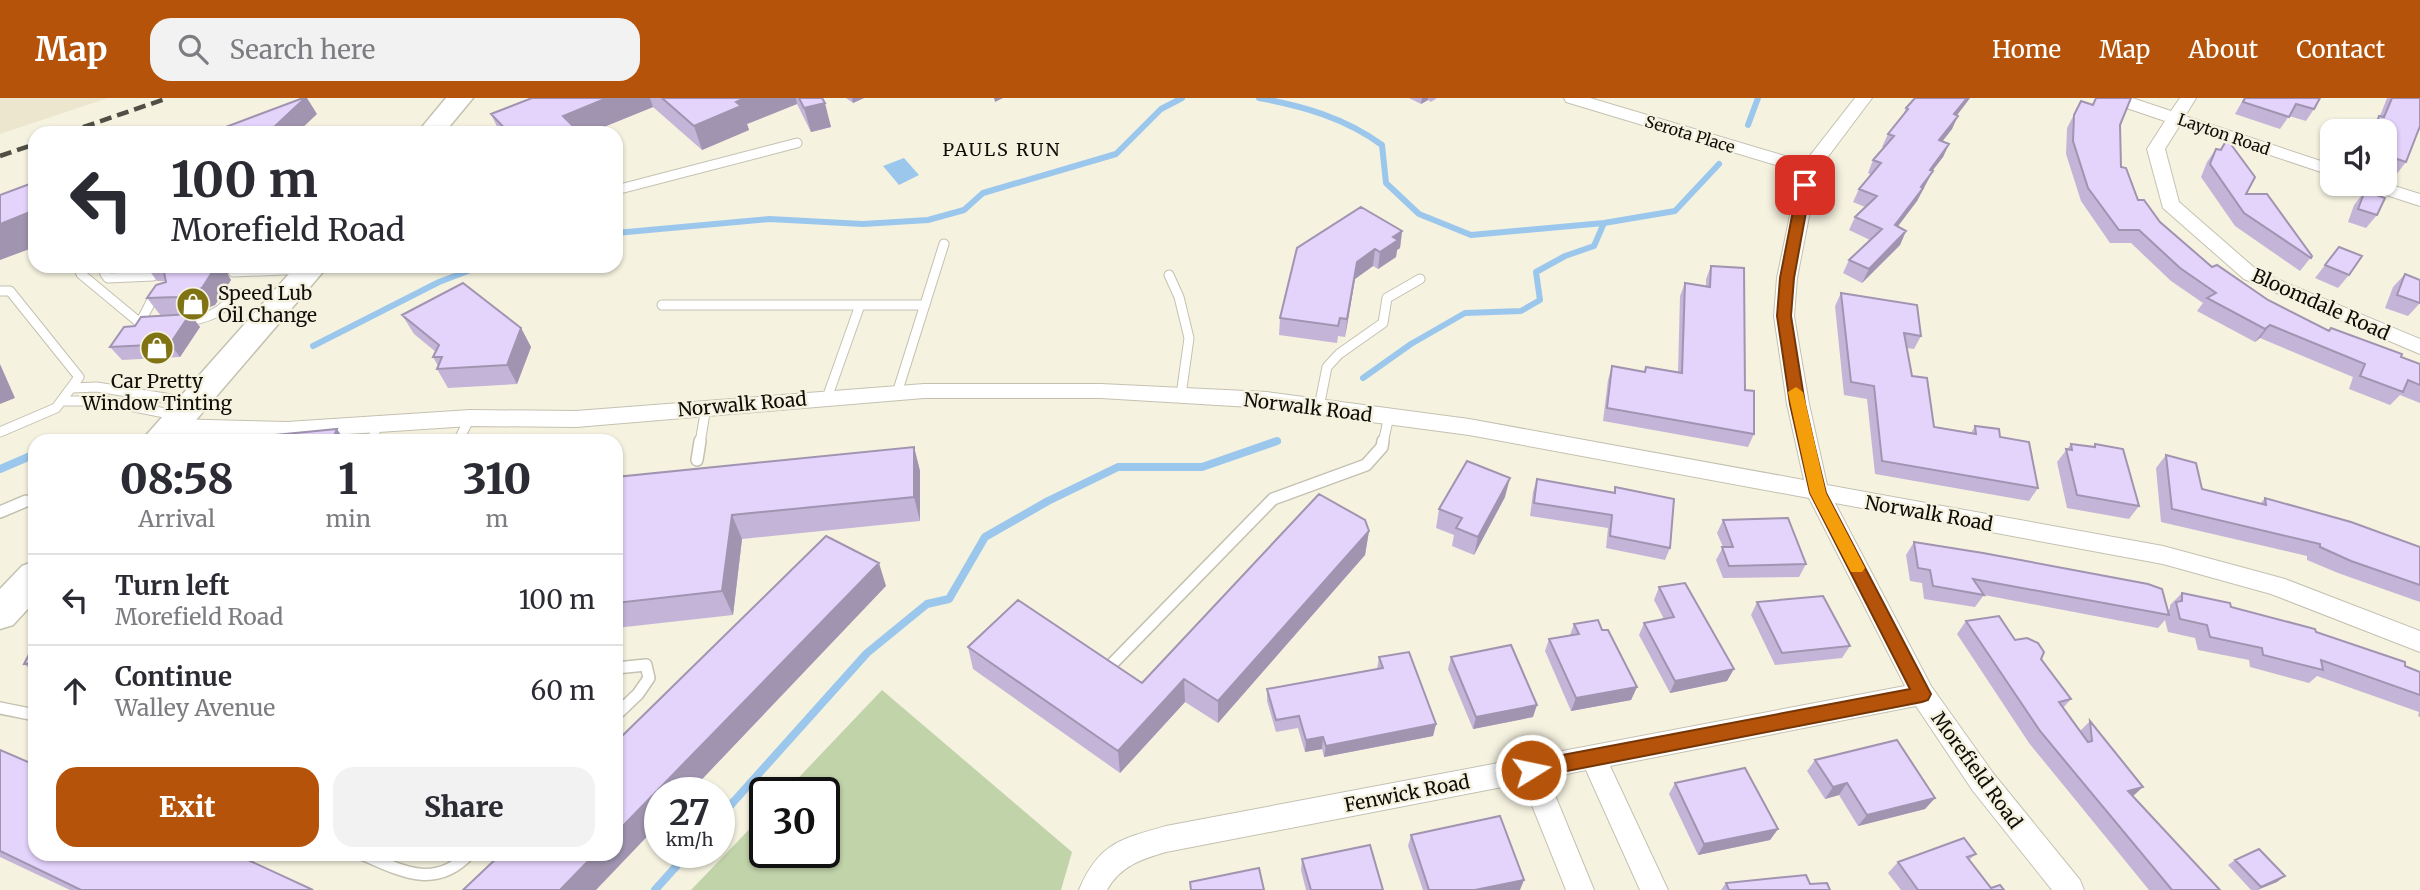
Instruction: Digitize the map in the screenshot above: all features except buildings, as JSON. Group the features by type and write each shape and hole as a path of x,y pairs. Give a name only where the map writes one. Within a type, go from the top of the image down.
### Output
{"main road":[{"path":"436,126 460,98"},
{"path":"176,422 308,273"},
{"path":"0,614 28,584"}],"street":[{"name":"Serota Place","path":"1572,98 1809,169"},
{"path":"1809,169 1864,98"},
{"name":"Layton Road","path":"2115,98 2320,167"},
{"name":"Bloomdale Road","path":"2188,98 2156,149 2170,204 2251,275 2420,348"},
{"name":"Morefield Road","path":"1809,169 1787,278 1784,316 1798,404 1818,493 1922,694 1983,782 2070,890"},
{"path":"2397,192 2420,200"},
{"name":"Norwalk Road","path":"176,422 287,430 375,432 470,418 576,419 897,393 1101,391 1267,400 1469,427 2117,546 2204,565 2276,586 2420,642"},
{"name":"Fenwick Road","path":"1098,878 1131,849 1166,839 1922,694"},
{"path":"1594,759 1654,890"},
{"path":"1531,770 1580,890"}],"lane":[{"path":"623,188 797,143"},
{"path":"897,393 944,244"},
{"path":"83,273 140,323 164,322"},
{"path":"107,273 108,278 153,276"},
{"path":"1169,275 1179,297 1189,338 1181,395"},
{"path":"1319,407 1327,367 1339,354 1383,323 1387,298 1420,279"},
{"path":"0,290 10,291 79,377 56,408 0,432"},
{"path":"222,294 289,294"},
{"path":"177,321 201,321 215,316 227,308 235,294"},
{"path":"140,323 154,296 174,296"},
{"path":"662,305 925,305"},
{"path":"827,397 860,305"},
{"path":"72,388 97,387 176,422"},
{"path":"62,401 104,401 176,422"},
{"path":"697,460 706,407"},
{"path":"1113,663 1273,499 1366,465 1382,447 1389,416"},
{"path":"462,434 470,418"},
{"path":"0,512 26,502"},
{"path":"623,667 646,665 649,678 623,708"},
{"path":"0,708 28,714"},
{"path":"379,861 400,870 434,876 452,870 462,861"}],"shaded area":[{"path":"0,98 108,98 0,134"}],"green space":[{"path":"882,690 1072,852 1061,890 691,890 712,868 735,868 735,844 749,830 749,868 840,868 840,777 799,777"}],"water":[{"path":"904,158 919,175 899,185 883,166"}],"waterway":[{"path":"623,232 769,219 863,224 928,220 964,210 983,193 1116,154 1161,109 1182,98"},
{"path":"1259,98 1323,114 1353,127 1382,145 1386,183 1419,214 1471,235 1604,223"},
{"path":"1748,125 1758,98"},
{"path":"1604,223 1675,211 1719,164"},
{"path":"1363,378 1411,344 1465,313 1521,311 1540,300 1536,272 1565,256 1594,246 1604,223"},
{"path":"313,346 439,282 463,273"},
{"path":"735,800 867,653 927,604 949,599 985,537 1048,501 1118,467 1202,467 1277,441"},
{"path":"1272,443 1278,441"},
{"path":"0,469 28,457"},
{"path":"655,890 675,868"}],"railway":[{"path":"86,126 168,98"},
{"path":"0,156 28,146"}],"slow traffic":[{"path":"1796,392 1818,493 1857,568"}],"place":[{"name":"Speed Lub Oil Change","path":"193,304"},
{"name":"Car Pretty Window Tinting","path":"157,348"}],"district":[{"name":"PAULS RUN","path":"1002,150"}],"route":[{"path":"1531,770 1922,694 1818,493 1798,404 1784,316 1787,278 1805,185"}]}
